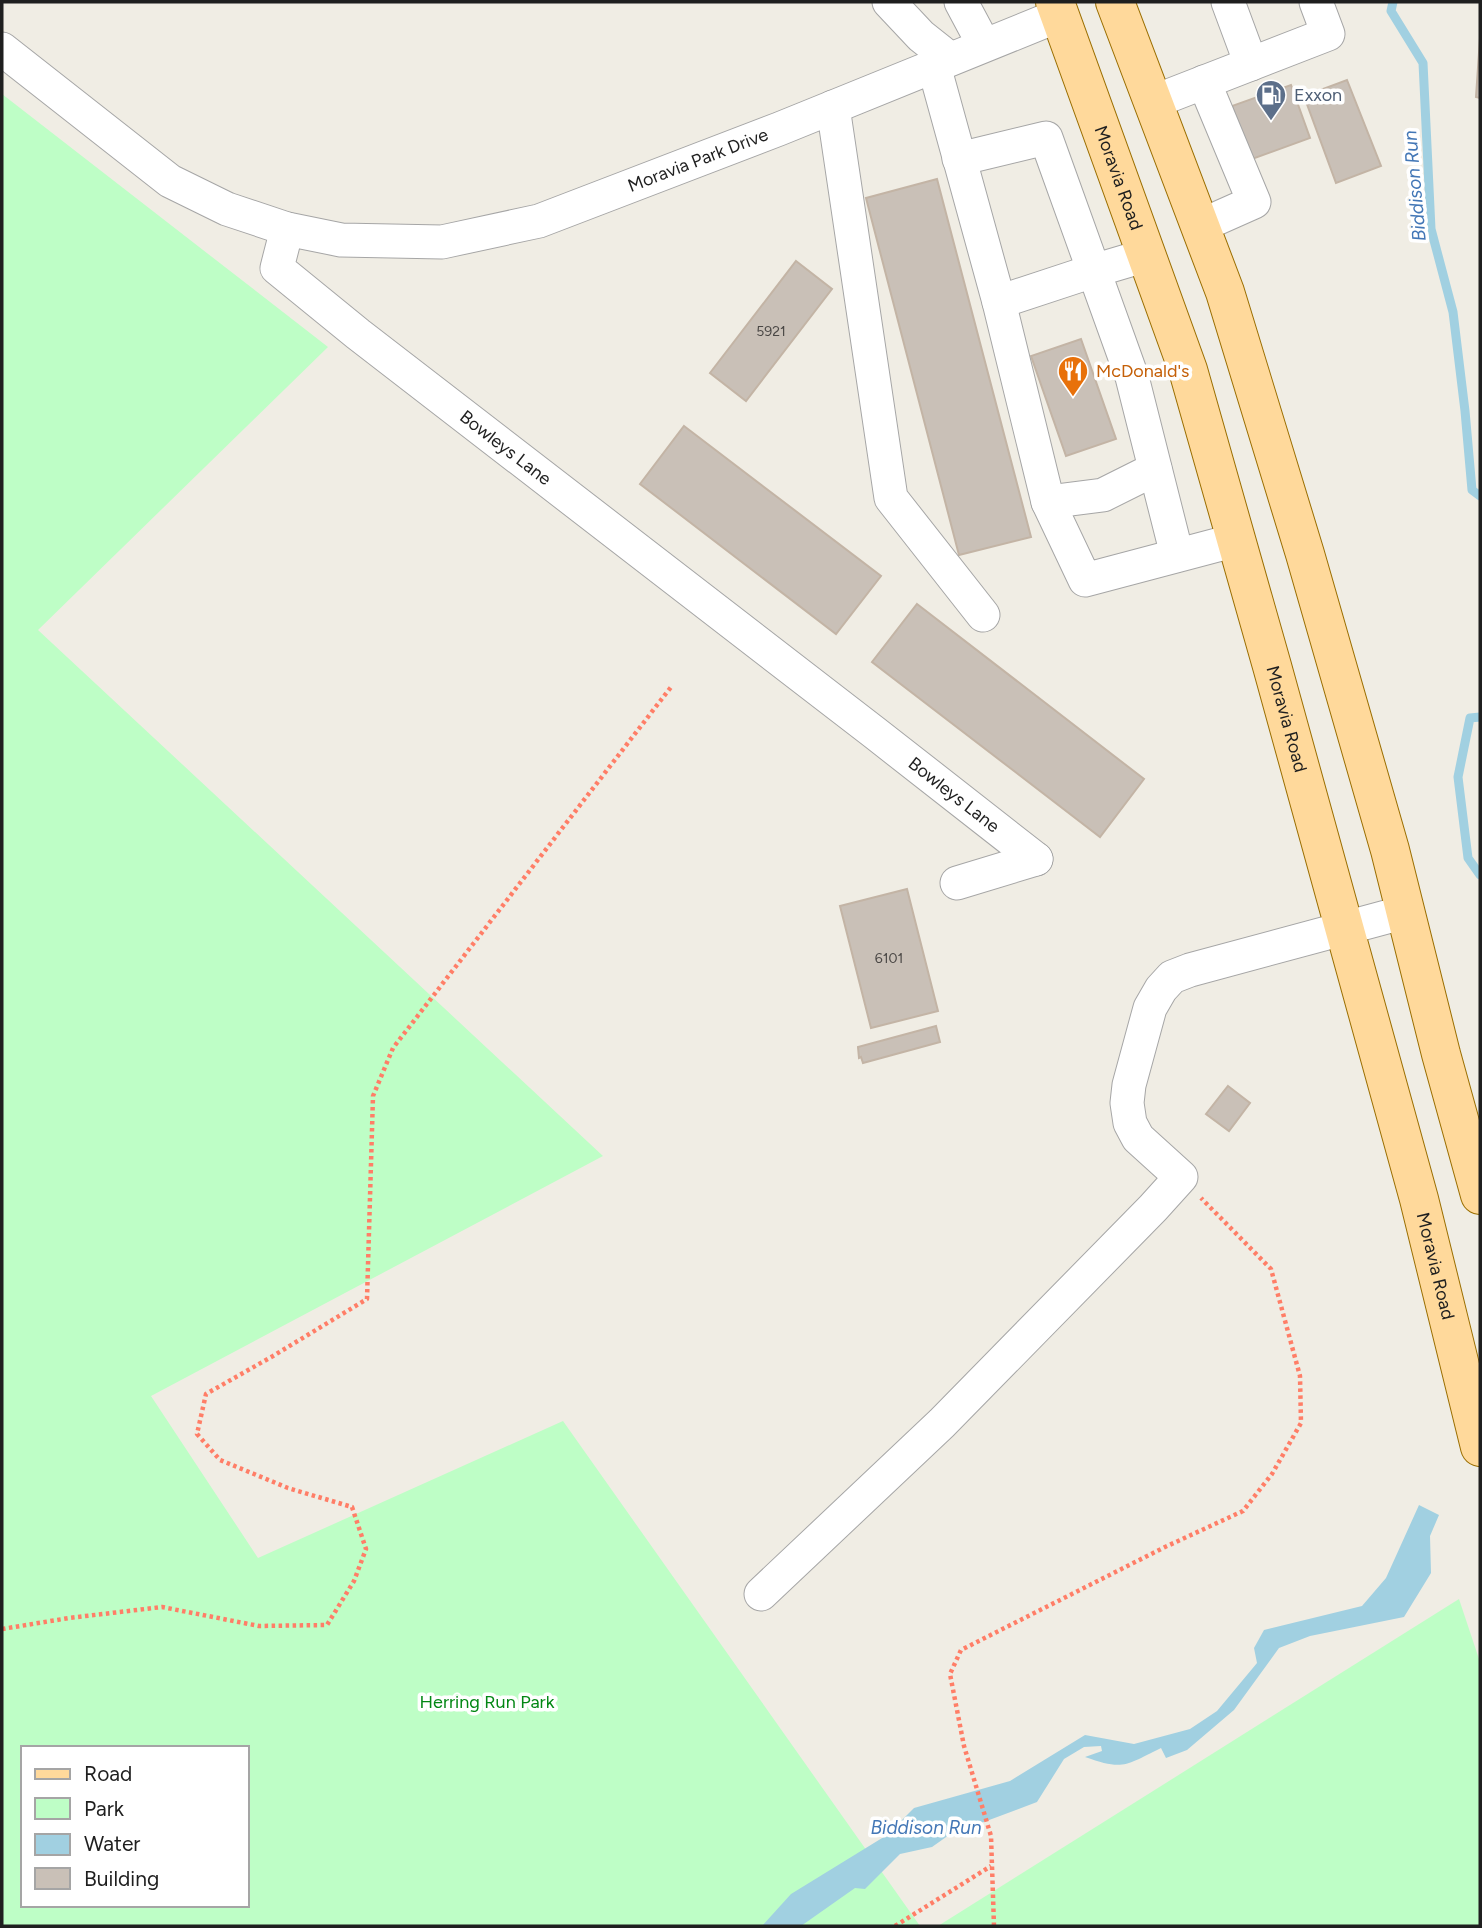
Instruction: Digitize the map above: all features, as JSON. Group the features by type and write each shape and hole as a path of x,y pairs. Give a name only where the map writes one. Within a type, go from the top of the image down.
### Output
{"main road":[{"path":"1115,2 1225,292 1305,554 1390,850 1440,1054 1480,1195"},
{"name":"Moravia Road","path":"1069,6 1147,255 1188,370 1419,1199 1480,1447"}],"street":[{"path":"889,2 942,63 959,159 999,302 1048,502 1085,580 1236,540"},
{"path":"961,2 984,45"},
{"path":"1228,2 1251,64"},
{"path":"1153,102 1328,34 1317,2"},
{"name":"Moravia Park Drive","path":"287,229 341,240 442,242 552,216 942,63 1069,6"},
{"path":"2,49 170,181 227,209 287,229"},
{"path":"1200,226 1254,202 1205,82"},
{"path":"833,107 891,498 983,615"},
{"path":"959,159 1046,138 1132,377 1177,555"},
{"name":"Bowleys Lane","path":"287,229 277,268 358,334 1036,859 957,883"},
{"path":"999,302 1147,255"},
{"path":"1048,502 1103,495 1155,469"},
{"path":"761,1594 942,1423 1153,1209 1181,1177 1138,1138 1130,1123 1127,1103 1129,1085 1150,1008 1172,977 1405,912"}],"path":[{"path":"2,1629 162,1607 259,1626 327,1625 354,1581 366,1549 352,1507 288,1488 220,1460 197,1434 206,1394 367,1299 373,1096 393,1048 671,687"},
{"path":"994,1926 991,1836 964,1746 950,1674 961,1650 1165,1547 1243,1511 1272,1474 1301,1423 1300,1376 1271,1269 1181,1177"},
{"path":"895,1926 992,1866"}],"green space":[{"name":"Herring Run Park","path":"2,94 328,347 38,630 603,1156 151,1396 258,1558 563,1421 920,1926 2,1926"},
{"path":"1459,1599 1480,1662 1480,1926 938,1926"}],"water":[{"name":"Biddison Run","path":"1419,1505 1439,1515 1430,1536 1431,1573 1404,1617 1310,1636 1279,1648 1234,1710 1187,1750 1166,1758 1161,1748 1132,1762 1117,1765 1085,1757 1102,1751 1101,1746 1084,1747 1064,1759 1037,1802 949,1835 932,1847 900,1854 865,1889 855,1888 801,1926 762,1926 791,1894 887,1835 914,1808 1010,1781 1085,1735 1134,1744 1190,1729 1217,1711 1257,1663 1254,1648 1264,1630 1362,1606 1386,1578"}],"building":[{"path":"1480,38 1480,98 1476,97"},
{"path":"1347,80 1381,166 1336,183 1304,96"},
{"name":"Exxon","path":"1291,85 1310,138 1252,159 1232,106"},
{"path":"937,179 1031,537 959,555 866,198"},
{"path":"796,261 832,289 746,401 710,373"},
{"name":"McDonald's","path":"1081,339 1116,439 1066,456 1031,356"},
{"path":"684,426 881,576 836,634 640,484"},
{"path":"917,604 1144,779 1100,837 872,662"},
{"path":"907,889 938,1011 871,1028 840,906"},
{"path":"936,1026 940,1042 863,1063 861,1057 859,1058 858,1047"},
{"path":"1228,1086 1250,1103 1229,1131 1206,1114"}],"waterway":[{"name":"Biddison Run","path":"1393,2 1391,11 1423,63 1431,229 1453,312 1472,490 1480,496"},
{"name":"Biddison Run","path":"1480,717 1470,718 1458,777 1468,858 1480,875"}],"place":[{"name":"Exxon","path":"1271,122"},
{"name":"McDonald's","path":"1073,398"}]}
